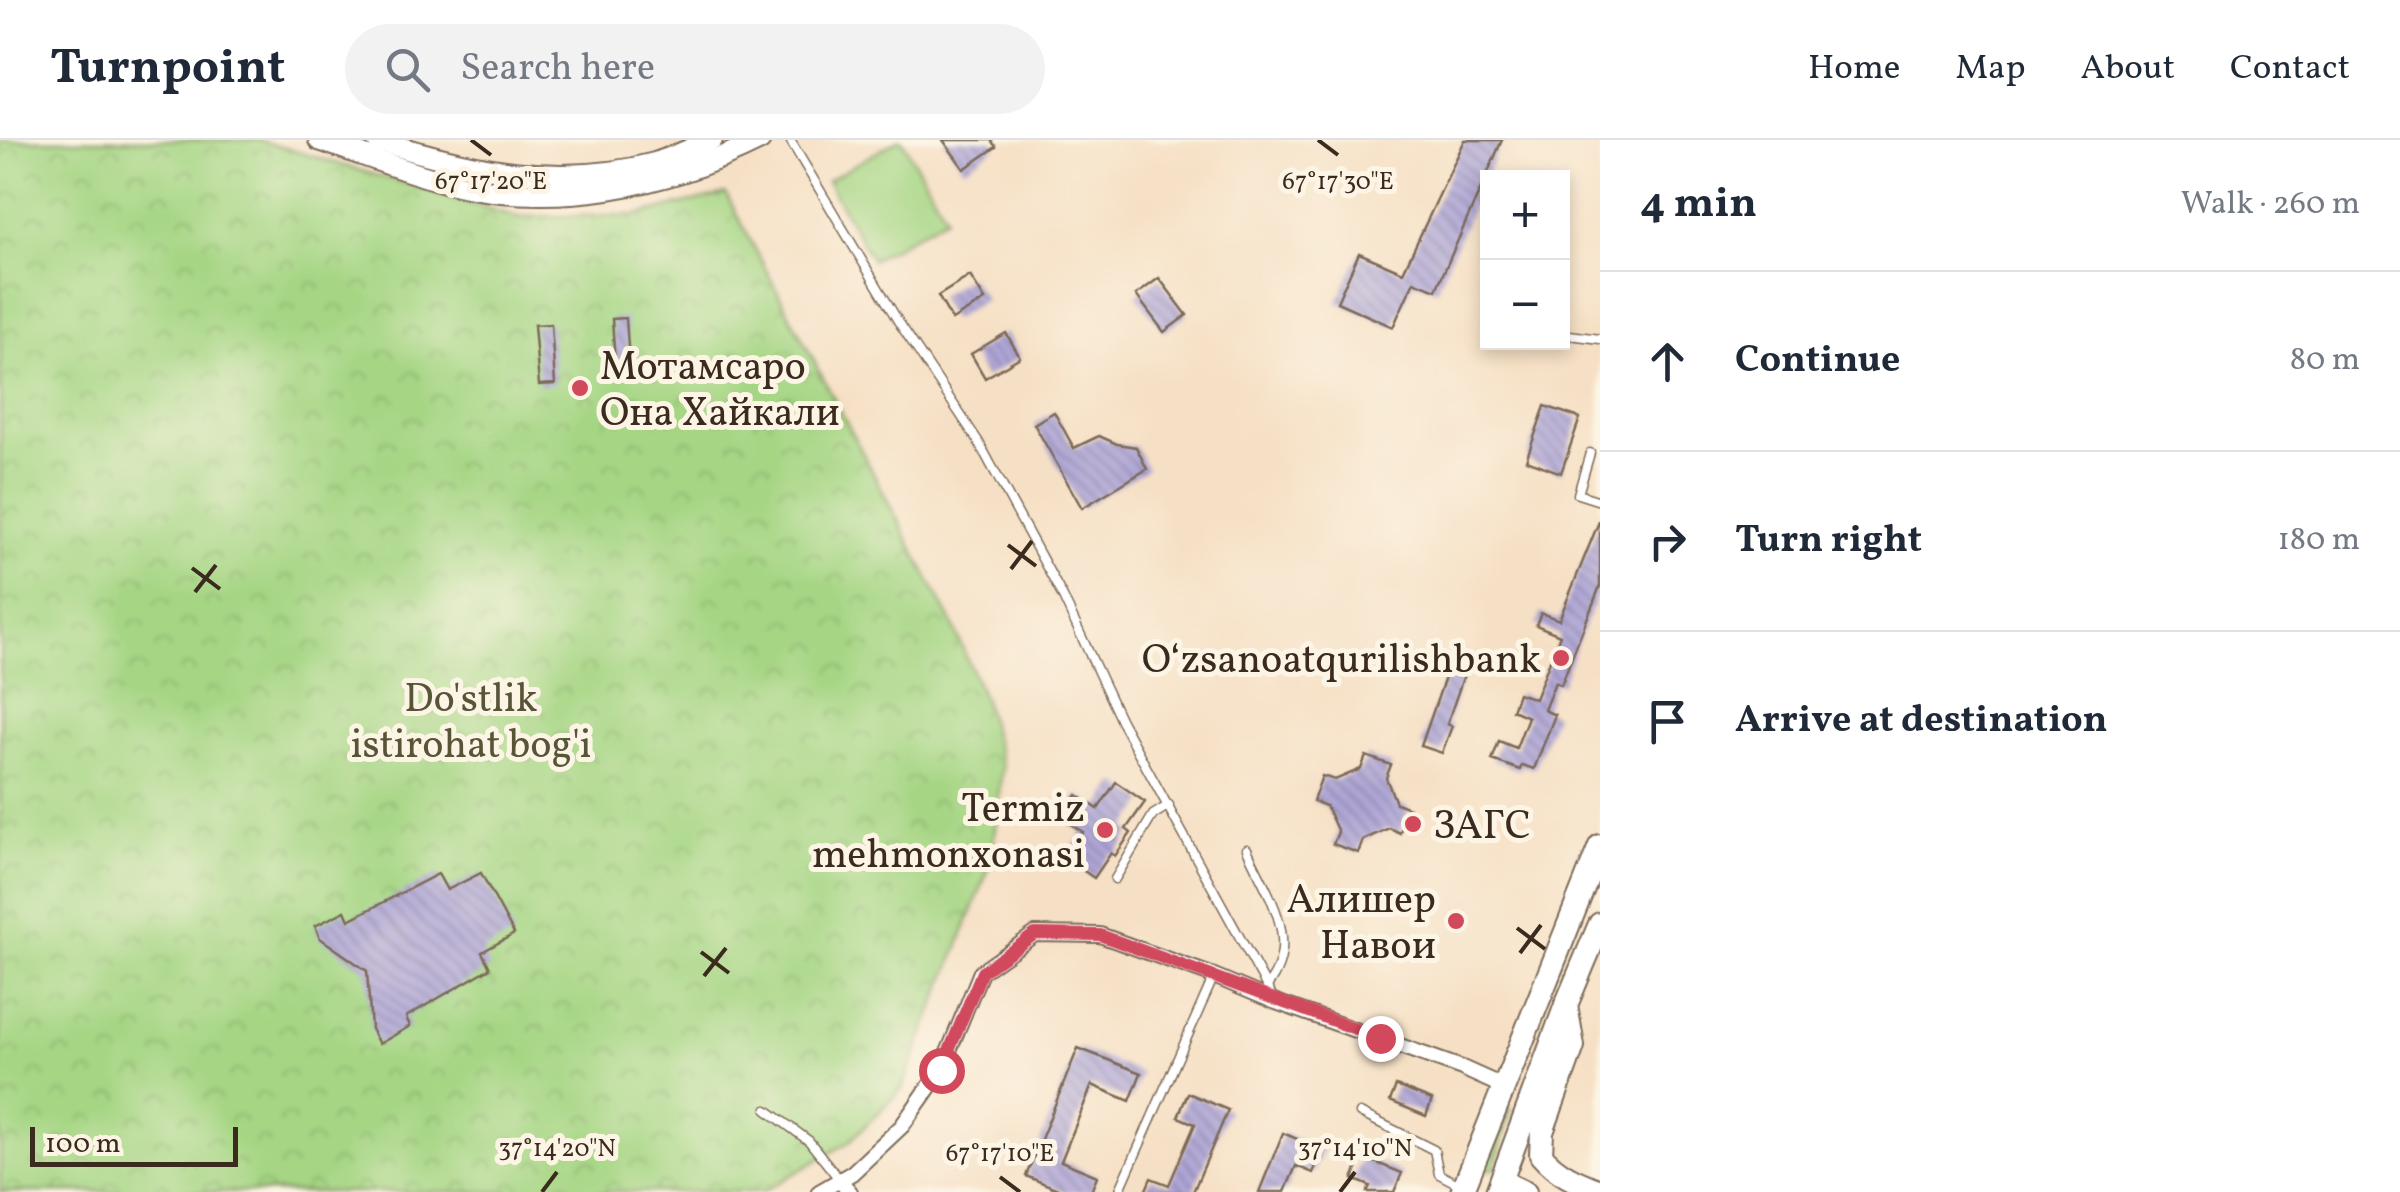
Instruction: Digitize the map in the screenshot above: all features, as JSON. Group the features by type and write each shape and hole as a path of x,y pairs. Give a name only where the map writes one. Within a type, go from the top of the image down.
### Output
{"main road":[{"path":"1600,846 1465,1184 1487,1190 1500,1186 1600,924"},
{"path":"1566,1005 1573,1046 1542,1132 1541,1155 1560,1173 1600,1191"},
{"path":"1502,1086 1520,1084 1532,1095"}],"street":[{"path":"319,140 451,184 523,193 604,190 655,181 725,158 760,140"},
{"path":"377,140 454,164 525,175 624,169 657,162 712,140"},
{"path":"820,1192 845,1186 852,1173 902,1126 941,1070 982,972 1035,934 1100,935 1502,1086"},
{"path":"1500,1186 1526,1192"}],"lane":[{"path":"790,140 898,321 978,441 1063,597 1121,721 1276,1002"},
{"path":"1570,335 1600,339"},
{"path":"1590,453 1578,494 1600,501"},
{"path":"1115,879 1153,815 1168,805"},
{"path":"1247,849 1284,933 1284,956 1267,986"},
{"path":"1120,1192 1214,976"},
{"path":"767,1110 809,1141 845,1186"},
{"path":"1360,1113 1434,1150 1439,1174 1465,1184"}],"green space":[{"name":"Do'stlik istirohat bog'i","path":"0,140 258,140 517,217 637,215 726,194 953,625 984,700 1002,767 991,863 902,1089 849,1142 762,1192 0,1192"},
{"path":"902,140 946,217 872,260 827,181"},
{"path":"1506,1107 1511,1109 1494,1169 1481,1170"}],"building":[{"path":"943,140 991,140 996,147 964,169"},
{"path":"1465,140 1502,140 1489,170 1480,170 1480,190 1436,290 1414,281 1393,327 1337,302 1359,253 1403,272"},
{"path":"970,276 985,300 952,320 938,296"},
{"path":"1159,278 1187,315 1164,332 1136,295"},
{"path":"626,318 630,376 616,377 612,319"},
{"path":"551,324 555,384 539,385 534,325"},
{"path":"1006,333 1020,357 985,378 971,354"},
{"path":"1545,406 1580,418 1561,473 1526,460"},
{"path":"1054,412 1074,448 1099,436 1136,447 1147,469 1082,508 1034,424"},
{"path":"1600,519 1600,586 1561,685 1555,682 1544,710 1555,715 1534,769 1522,765 1520,770 1492,760 1499,741 1516,748 1528,717 1512,710 1518,693 1535,699 1560,635 1536,625 1541,613 1559,620"},
{"path":"1452,657 1468,663 1447,724 1452,726 1442,753 1421,746"},
{"path":"1366,756 1391,765 1386,778 1396,803 1409,808 1400,833 1389,828 1363,840 1358,853 1333,844 1338,832 1326,806 1313,801 1322,776 1335,780 1361,769"},
{"path":"1116,782 1145,802 1126,829 1131,833 1094,878 1065,858 1083,832 1061,818 1077,795 1098,809"},
{"path":"481,873 514,934 482,952 490,968 406,1017 410,1026 379,1044 371,1029 367,971 320,938 315,926 345,911 349,920 438,874 447,890"},
{"path":"1078,1048 1141,1073 1130,1101 1092,1085 1061,1161 1097,1176 1091,1192 1065,1192 1026,1176"},
{"path":"1396,1086 1432,1100 1426,1116 1390,1101"},
{"path":"1188,1093 1228,1110 1193,1192 1145,1192 1151,1178 1169,1185 1195,1124 1178,1117"},
{"path":"1283,1133 1323,1150 1313,1173 1296,1166 1285,1192 1259,1192"},
{"path":"1362,1157 1402,1173 1394,1192 1367,1192 1370,1186 1353,1179"}],"place":[{"name":"Мотамсаро Она Хайкали","path":"580,388"},
{"name":"Oʻzsanoatqurilishbank","path":"1561,658"},
{"name":"ЗАГС","path":"1413,824"},
{"name":"Termiz mehmonxonasi","path":"1105,830"},
{"name":"Алишер Навои","path":"1456,921"}],"route":[{"path":"941,1070 982,972 1035,934 1100,935 1380,1038"}]}
